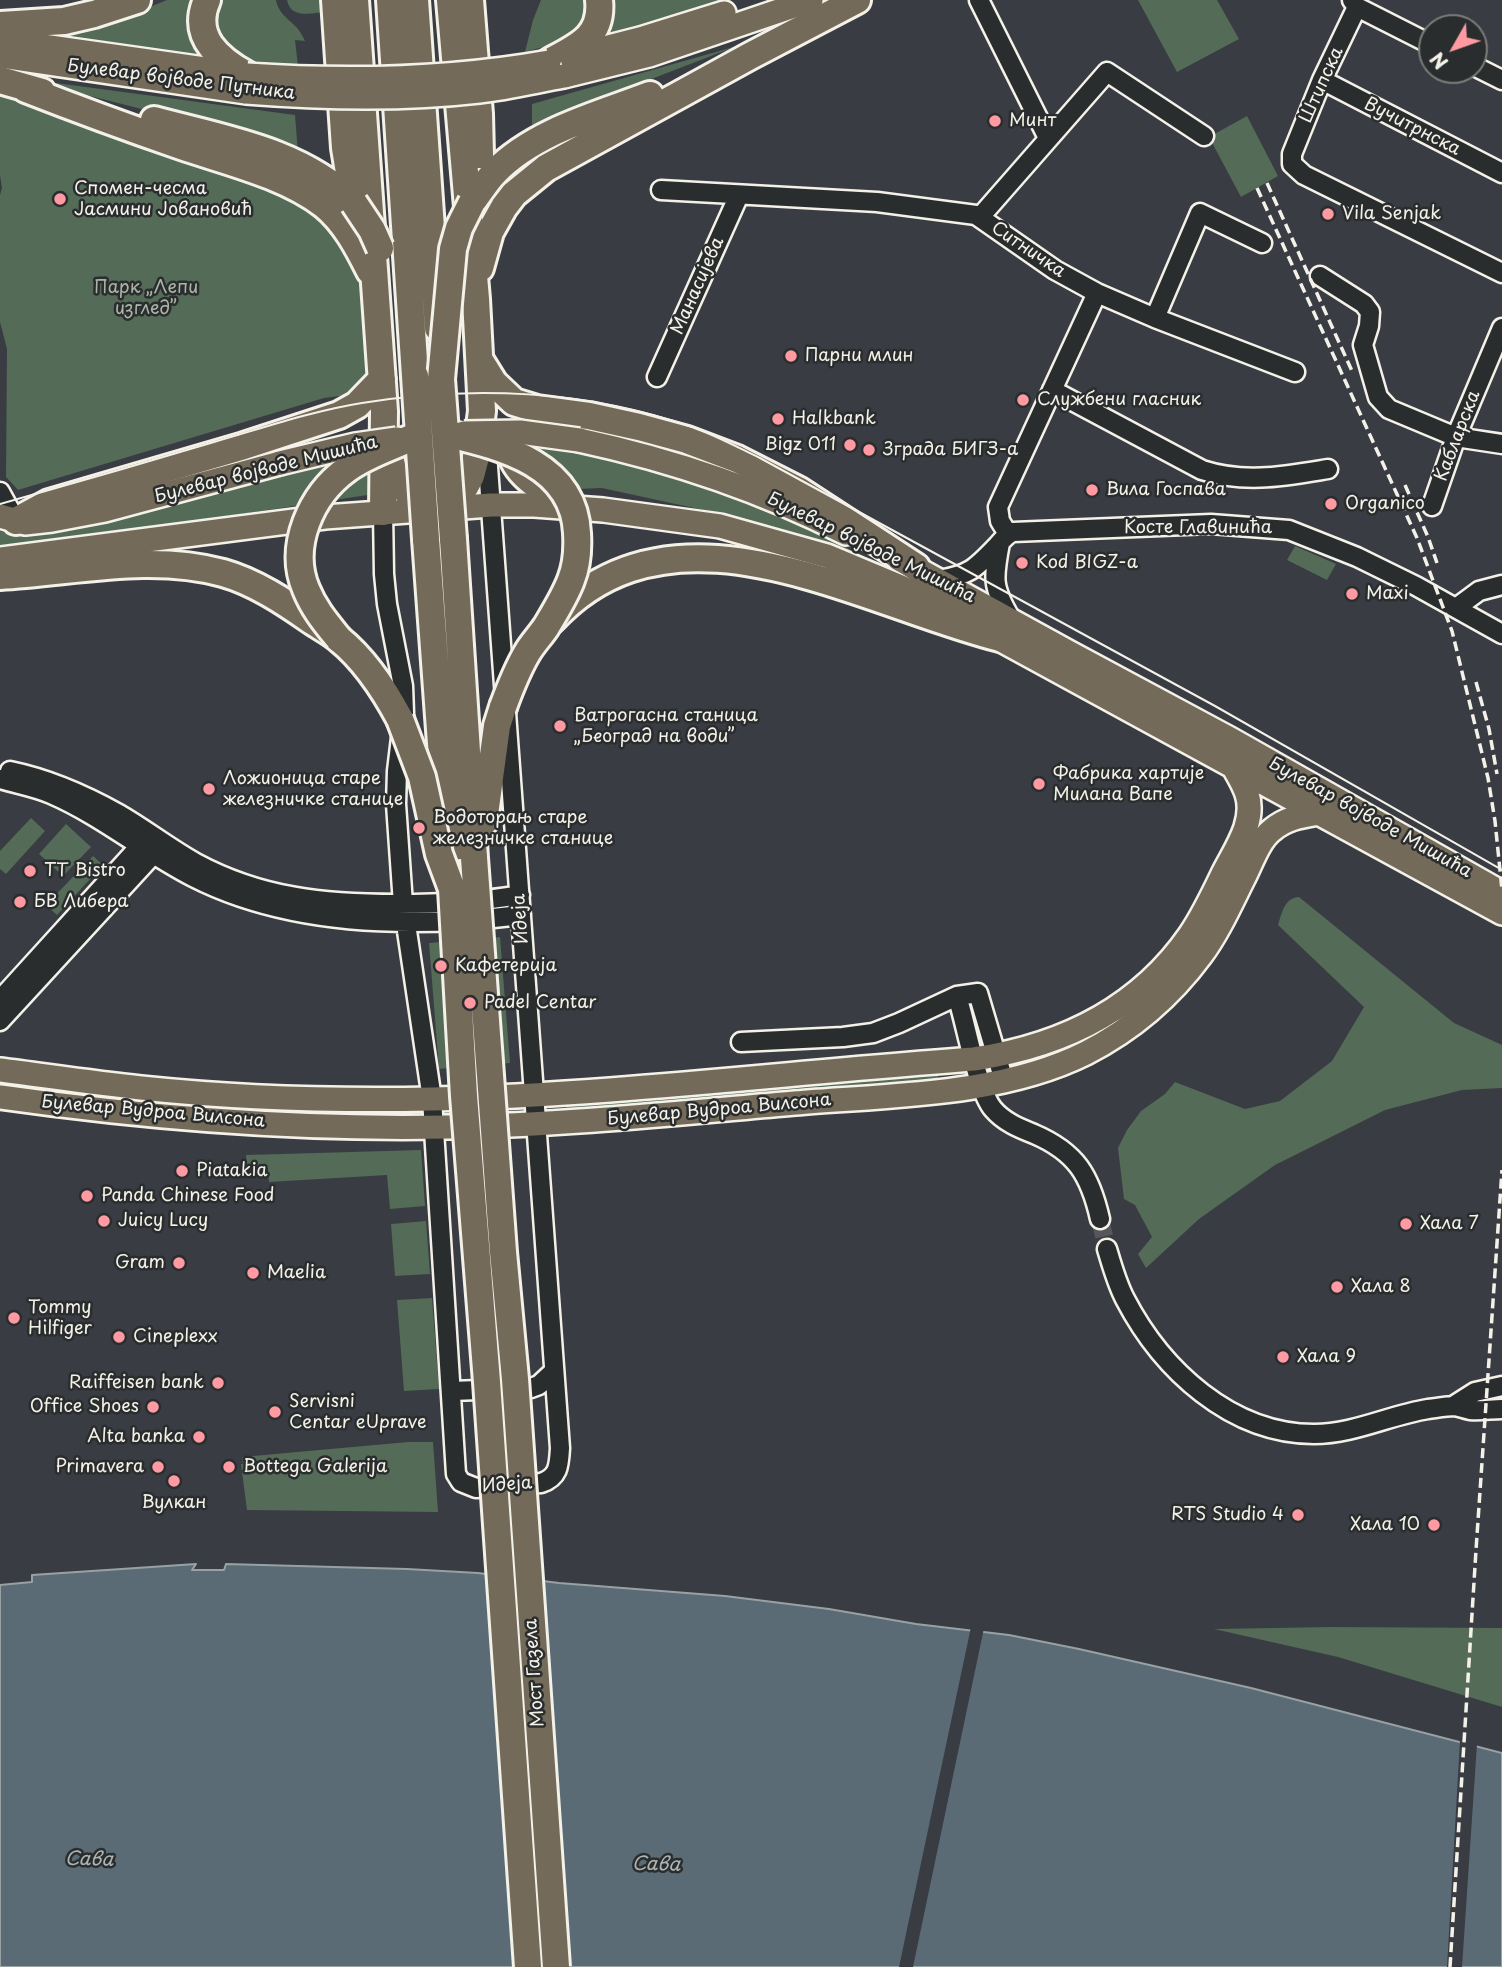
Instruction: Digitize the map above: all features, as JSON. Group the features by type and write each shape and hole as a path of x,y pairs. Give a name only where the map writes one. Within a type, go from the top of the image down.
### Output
{"highway":[{"path":"0,25 64,21 137,0"},
{"path":"207,0 201,19 205,36 215,51 247,83"},
{"path":"557,69 578,45 594,32 601,12 599,0"},
{"path":"475,290 494,223 509,200 546,168 857,0"},
{"path":"456,2 480,138 478,180 472,202"},
{"path":"342,4 375,282 382,379 398,437 394,471 405,492 421,503 441,509 454,501 471,475 482,411 481,362 456,2"},
{"path":"403,3 428,378"},
{"path":"342,4 345,148 354,204"},
{"path":"428,378 459,228 472,202 491,176 513,156 571,125 750,56"},
{"path":"0,80 78,110 240,165 303,192 324,205 348,231 375,282"},
{"path":"26,89 268,151 331,183 354,204 372,230 428,378"},
{"path":"481,362 506,396 524,407 589,416 639,427 687,440 737,459 798,490 927,574"},
{"name":"Мост Газела","path":"428,378 474,858 515,1379 556,1967"},
{"name":"Мост Газела","path":"428,378 433,660 452,889 463,1084 528,1967"},
{"path":"8,519 49,503 339,415 356,405 382,379"},
{"path":"537,409 521,421 514,433 510,446 512,456 516,465 532,481 568,506"},
{"path":"449,434 530,460 550,474 570,501 577,523 578,555 566,592 545,628"},
{"path":"383,512 398,437"},
{"path":"398,437 348,468 324,490 308,516 303,532 302,576 313,604 339,639 373,674 400,719 422,777 439,854 452,889"},
{"path":"474,858 485,816 497,726 512,680 528,650 566,606 589,588 614,575 655,561 691,558 738,561 807,576 954,625 1005,629"},
{"path":"0,576 152,564 230,575 274,596 339,639"}],"main road":[{"name":"Булевар војводе Путника","path":"557,69 764,0"},
{"name":"Булевар војводе Путника","path":"0,57 247,83 318,79 404,79 557,69 600,69 811,0"},
{"name":"Булевар војводе Путника","path":"0,40 247,83"},
{"name":"Булевар војводе Мишића","path":"8,519 38,523 105,510 279,463 398,437 520,432 579,440 630,451 744,487 833,526 927,574 1005,629 1233,766 1502,913"},
{"name":"Булевар војводе Мишића","path":"0,559 325,517 491,505 568,506 720,526 849,564 1070,653 1294,774 1502,893"},
{"name":"Булевар Вудроа Вилсона","path":"4,1069 141,1088 208,1093 432,1099 534,1094 974,1059 1016,1052 1053,1041 1096,1021 1144,986 1174,956 1209,902 1247,824 1247,792 1233,766"},
{"name":"Булевар Вудроа Вилсона","path":"0,1097 195,1119 336,1126 434,1127 537,1124 937,1091 993,1083 1072,1059 1104,1043 1138,1020 1172,990 1204,951 1268,833 1292,818 1319,813"}],"street":[{"path":"979,0 1048,138"},
{"path":"1355,4 1418,37"},
{"name":"Штипска","path":"1355,4 1292,153 1292,164 1304,175 1502,273"},
{"path":"980,217 1107,72 1204,136"},
{"name":"Вучитрнска","path":"1322,80 1502,173"},
{"name":"Ситничка","path":"661,190 877,202 971,214 980,217 1044,263 1097,293 1295,372"},
{"name":"Манасијева","path":"657,377 739,195"},
{"path":"1155,318 1200,214 1262,243"},
{"path":"1320,276 1364,304 1370,312 1363,345 1378,397 1389,409 1456,437 1502,444"},
{"path":"1005,629 1001,602 995,586 996,564 1004,538 998,507 1097,293"},
{"name":"Кабларска","path":"1432,506 1456,437 1502,328"},
{"path":"1052,390 1202,470 1215,474 1253,479 1328,468"},
{"name":"Идеја","path":"383,512 387,604 402,686 404,713 396,804 404,912 432,1099 456,1474 461,1482 476,1488 541,1483 556,1474 560,1448 482,411"},
{"path":"0,492 8,519"},
{"name":"Косте Главинића","path":"1004,538 1021,530 1211,524 1276,527 1302,534 1357,557 1502,634"},
{"path":"927,574 954,578 970,572 1004,538"},
{"path":"1456,608 1479,591 1502,585"},
{"path":"0,768 36,776 80,794 118,814 152,844"},
{"path":"0,779 50,794 107,824 264,891 404,912 485,919 521,915"},
{"path":"0,1000 152,844"},
{"path":"0,1021 152,844"},
{"path":"404,912 438,904 520,895"},
{"path":"741,1042 873,1033 957,996 978,993 997,1056 989,1103 1002,1117 1017,1127 1058,1145 1072,1159 1089,1183 1100,1219"},
{"path":"957,996 974,1059 993,1083"},
{"path":"1107,1249 1125,1299 1168,1362 1211,1400 1248,1421 1291,1433 1340,1432 1402,1414 1453,1406 1475,1392 1502,1386"},
{"path":"452,1391 531,1388 539,1385 554,1371"},
{"path":"1453,1406 1468,1410 1502,1409"}],"green space":[{"path":"167,0 199,0 213,63 23,35 130,15"},
{"path":"219,0 276,0 280,11 297,28 305,41 295,40 298,66 247,60 213,38 209,15"},
{"path":"287,0 328,0 332,11 299,13 289,7"},
{"path":"541,0 593,0 596,11 572,39 525,52"},
{"path":"614,0 732,0 598,45 615,12"},
{"path":"1138,0 1217,0 1239,39 1177,72"},
{"path":"737,46 532,125 532,104"},
{"path":"19,78 295,115 298,153 276,143"},
{"name":"Парк „Лепи изглед”","path":"0,90 289,194 338,227 358,273 365,309 369,364 363,393 324,398 18,490 6,477 7,349 0,322"},
{"path":"1247,116 1278,176 1241,197 1209,137"},
{"path":"534,420 572,427 572,448 683,481 796,522 934,592 813,542 717,513 602,488 578,489 552,485 524,459 523,426"},
{"path":"379,452 381,493 0,550 0,531 23,536 60,529"},
{"path":"1295,546 1336,564 1327,580 1287,560"},
{"path":"31,818 45,831 6,874 0,869 0,851"},
{"path":"66,824 91,847 63,876 39,854"},
{"path":"93,856 103,865 57,915 46,905"},
{"path":"1299,897 1454,1023 1502,1045 1502,1088 1462,1090 1385,1110 1275,1165 1199,1219 1146,1268 1138,1254 1152,1237 1135,1205 1124,1199 1118,1148 1141,1111 1165,1094 1175,1082 1245,1109 1280,1101 1332,1061 1364,1007 1278,925 1287,903"},
{"name":"Padel Centar","path":"500,937 510,1063 439,1069 429,943"},
{"path":"938,1072 938,1082 566,1118 566,1105"},
{"path":"237,1103 398,1108 398,1117 236,1112"},
{"path":"421,1150 425,1206 390,1209 387,1175 269,1182 268,1168 247,1170 246,1155"},
{"path":"426,1221 430,1274 395,1276 391,1224"},
{"path":"432,1298 439,1389 404,1391 397,1300"},
{"path":"433,1442 438,1512 247,1510 242,1457"},
{"path":"1502,1628 1502,1707 1338,1657 1214,1629"}],"water":[{"name":"Сава","path":"196,1564 192,1570 224,1570 226,1564 478,1573 559,1583 725,1596 1009,1635 1251,1688 1502,1753 1502,1967 0,1967 0,1585 32,1582 32,1575"}],"pier":[{"path":"971,1627 984,1628 913,1967 899,1967"},
{"path":"1460,1740 1477,1744 1462,1967 1447,1967"}],"tunnel":[{"path":"1100,1219 1107,1249"}],"tram line":[{"path":"0,504 343,406 403,397 487,393 529,394 611,405 701,430 760,458 1215,706 1502,870"}],"railway":[{"path":"1267,183 1352,371"},
{"path":"1257,188 1417,538 1452,631 1488,778 1502,890"},
{"path":"1405,485 1437,563"},
{"path":"1476,682 1489,729 1497,774"},
{"path":"1450,1967 1502,1170"}],"place":[{"name":"Минт","path":"995,121"},
{"name":"Спомен-чесма Јасмини Јовановић","path":"60,199"},
{"name":"Vila Senjak","path":"1328,214"},
{"name":"Парни млин","path":"791,356"},
{"name":"Службени гласник","path":"1023,400"},
{"name":"Halkbank","path":"778,419"},
{"name":"Bigz 011","path":"850,445"},
{"name":"Зграда БИГЗ-а","path":"869,450"},
{"name":"Вила Госпава","path":"1092,490"},
{"name":"Organico","path":"1331,504"},
{"name":"Kod BIGZ-a","path":"1022,563"},
{"name":"Maxi","path":"1352,594"},
{"name":"Ватрогасна станица „Београд на води”","path":"560,726"},
{"name":"Фабрика хартије Милана Вапе","path":"1039,784"},
{"name":"Ложионица старе железничке станице","path":"209,789"},
{"name":"Водоторањ старе железничке станице","path":"419,828"},
{"name":"TT Bistro","path":"30,871"},
{"name":"БВ Либера","path":"20,902"},
{"name":"Кафетерија","path":"441,966"},
{"name":"Padel Centar","path":"470,1003"},
{"name":"Piatakia","path":"182,1171"},
{"name":"Panda Chinese Food","path":"87,1196"},
{"name":"Juicy Lucy","path":"104,1221"},
{"name":"Хала 7","path":"1406,1224"},
{"name":"Gram","path":"179,1263"},
{"name":"Maelia","path":"253,1273"},
{"name":"Хала 8","path":"1337,1287"},
{"name":"Tommy Hilfiger","path":"14,1318"},
{"name":"Cineplexx","path":"119,1337"},
{"name":"Хала 9","path":"1283,1357"},
{"name":"Raiffeisen bank","path":"218,1383"},
{"name":"Office Shoes","path":"153,1407"},
{"name":"Servisni Centar eUprave","path":"275,1412"},
{"name":"Alta banka","path":"199,1437"},
{"name":"Primavera","path":"158,1467"},
{"name":"Bottega Galerija","path":"229,1467"},
{"name":"Вулкан","path":"174,1481"},
{"name":"RTS Studio 4","path":"1298,1515"},
{"name":"Хала 10","path":"1434,1525"}]}
